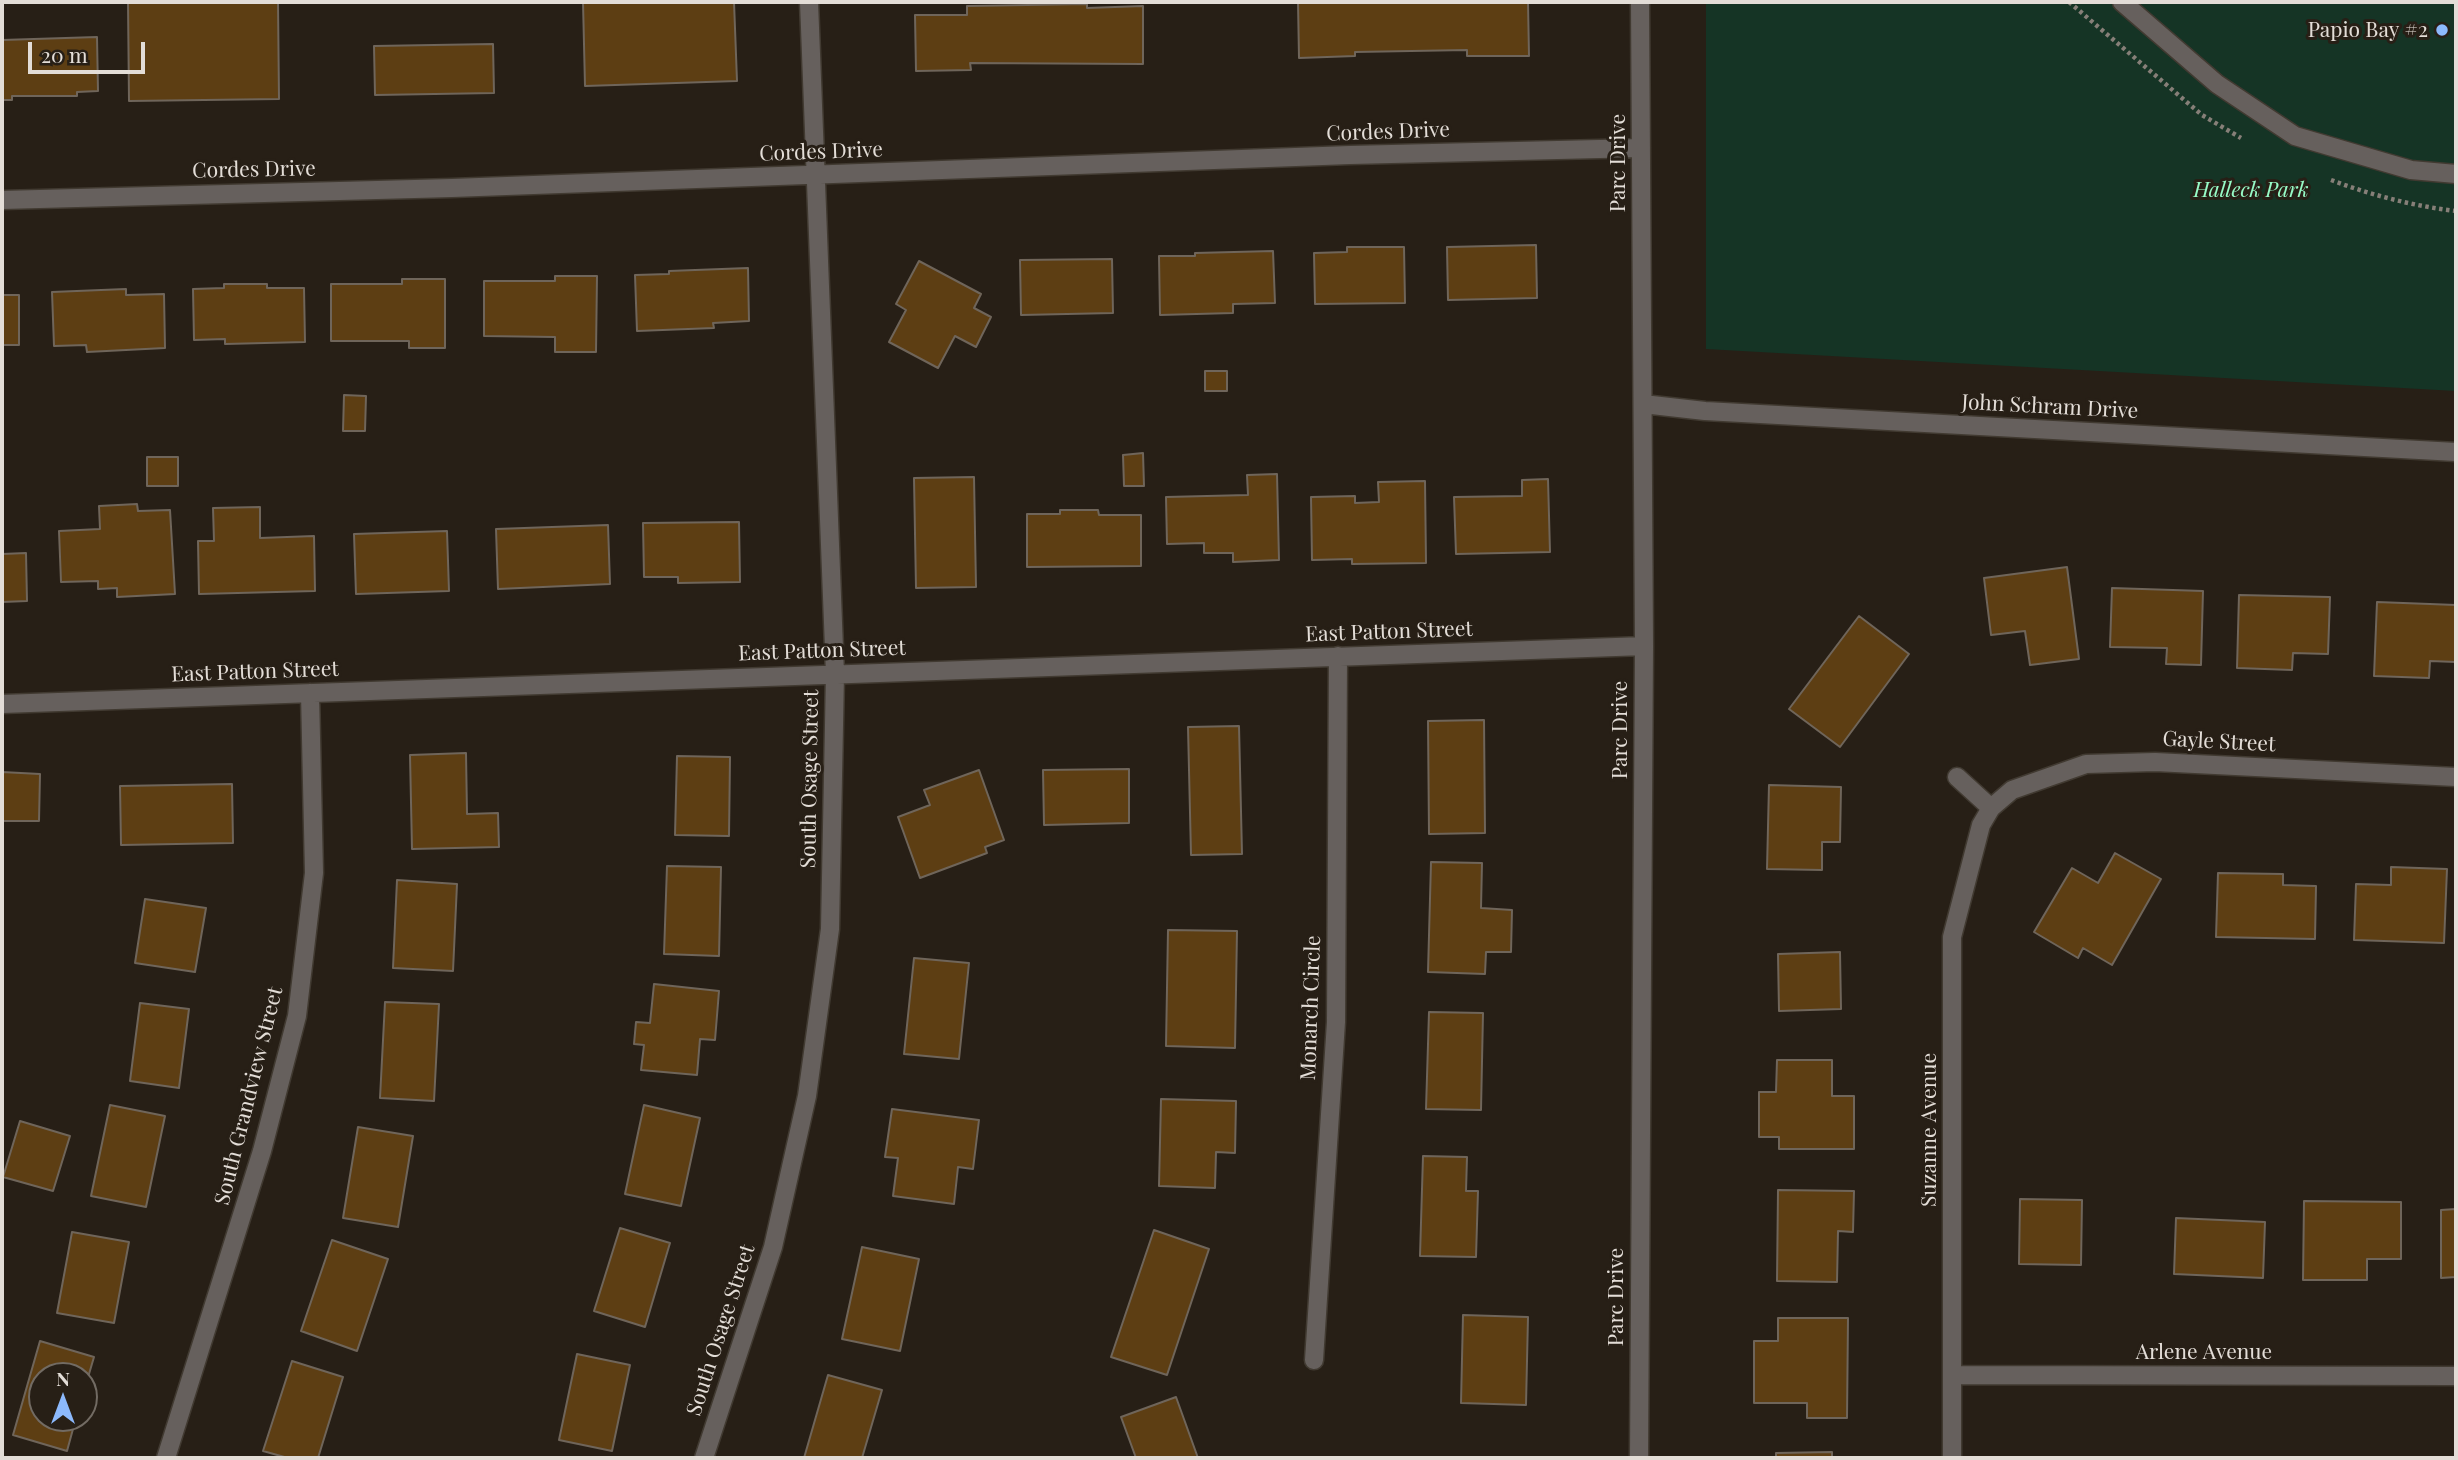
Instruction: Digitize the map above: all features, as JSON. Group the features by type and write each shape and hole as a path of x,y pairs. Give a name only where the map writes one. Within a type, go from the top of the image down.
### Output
{"street":[{"name":"South Osage Street","path":"704,1458 773,1247 807,1096 830,929 835,674 808,2"},
{"name":"Parc Drive","path":"1639,1458 1644,646 1640,2"},
{"path":"2122,2 2217,84 2295,136 2411,170 2456,174"},
{"name":"Cordes Drive","path":"2,200 453,188 1322,156 1641,148"},
{"name":"John Schram Drive","path":"1643,404 1719,412 2456,452"},
{"name":"East Patton Street","path":"2,704 1644,646"},
{"name":"Monarch Circle","path":"1314,1360 1336,1022 1338,656"},
{"name":"South Grandview Street","path":"166,1458 262,1151 297,1016 314,873 310,692"},
{"name":"Gayle Street","path":"1991,808 2012,790 2086,764 2155,762 2456,777"},
{"path":"1957,777 1991,808"},
{"name":"Suzanne Avenue","path":"1952,1458 1952,937 1981,825 1991,808"},
{"name":"Arlene Avenue","path":"1952,1376 2456,1376"}],"green space":[{"name":"Halleck Park","path":"1706,2 2456,2 2456,391 1706,349"}],"building":[{"path":"128,2 278,2 279,99 129,101"},
{"path":"583,2 734,2 737,81 585,86"},
{"path":"1298,2 1528,2 1529,56 1467,56 1467,50 1355,52 1355,56 1299,58"},
{"path":"1087,4 1087,8 1143,6 1143,64 970,63 971,70 916,71 915,15 967,15 967,6"},
{"path":"97,37 98,91 77,92 77,96 12,96 12,100 2,100 2,40"},
{"path":"493,44 494,93 375,95 374,46"},
{"path":"1536,245 1537,298 1448,300 1447,247"},
{"path":"1347,247 1404,247 1405,303 1315,304 1314,253 1347,252"},
{"path":"1273,251 1275,303 1233,304 1233,313 1160,315 1159,256"},
{"path":"1112,259 1113,313 1021,315 1020,260"},
{"path":"919,261 981,294 974,308 991,317 976,347 955,336 938,368 889,342 906,310 896,304"},
{"path":"748,268 749,321 713,323 714,328 637,331 635,275"},
{"path":"555,276 597,276 596,352 555,352 555,337 484,336 484,281 555,281"},
{"path":"402,279 445,279 445,348 409,348 409,341 331,341 331,284 402,284"},
{"path":"224,284 267,284 267,288 304,288 305,342 225,344 225,339 194,340 193,289 224,288"},
{"path":"126,289 126,295 164,294 165,348 87,352 86,345 54,346 52,292"},
{"path":"2,295 19,295 19,345 2,345"},
{"path":"1205,371 1227,371 1227,391 1205,391"},
{"path":"344,395 366,396 365,431 343,431"},
{"path":"1143,453 1144,486 1124,486 1123,455"},
{"path":"147,457 178,457 178,486 147,486"},
{"path":"1277,474 1279,560 1233,562 1233,553 1204,553 1204,543 1167,544 1166,497 1248,495 1247,475"},
{"path":"974,477 976,587 916,588 914,478"},
{"path":"1548,479 1550,552 1456,554 1454,497 1522,496 1522,480"},
{"path":"1425,481 1426,563 1352,564 1352,559 1312,560 1311,497 1355,496 1355,503 1379,502 1378,482"},
{"path":"137,504 138,511 170,510 175,594 117,597 117,588 98,589 98,581 61,582 59,531 100,529 99,506"},
{"path":"260,507 260,538 314,536 315,591 199,594 198,541 214,541 213,508"},
{"path":"1060,510 1098,510 1099,515 1141,515 1141,566 1027,567 1027,514 1060,514"},
{"path":"739,522 740,582 678,583 678,577 644,577 643,523"},
{"path":"608,525 610,584 498,589 496,529"},
{"path":"447,531 449,591 356,594 354,534"},
{"path":"26,553 27,601 2,602 2,554"},
{"path":"2067,567 2079,659 2030,665 2025,631 1991,635 1984,578"},
{"path":"2112,588 2203,591 2201,665 2166,664 2167,648 2110,647"},
{"path":"2239,595 2330,597 2328,654 2293,653 2292,670 2237,668"},
{"path":"2377,602 2456,605 2456,662 2430,661 2429,678 2374,676"},
{"path":"1859,616 1909,654 1840,747 1789,709"},
{"path":"1484,720 1485,833 1429,834 1428,721"},
{"path":"1239,726 1242,854 1191,855 1188,727"},
{"path":"466,753 467,814 498,813 499,847 412,849 410,755"},
{"path":"677,756 730,757 729,836 675,835"},
{"path":"1129,769 1129,823 1044,825 1043,770"},
{"path":"979,770 1004,840 985,847 987,853 920,878 898,817 930,805 924,790"},
{"path":"2,772 40,774 39,821 2,821"},
{"path":"232,784 233,843 121,845 120,786"},
{"path":"1769,785 1841,787 1840,842 1822,842 1822,870 1767,869"},
{"path":"2115,853 2161,879 2112,965 2083,948 2078,958 2034,932 2072,868 2098,883"},
{"path":"1431,862 1482,863 1481,908 1512,910 1511,952 1486,952 1485,974 1428,972"},
{"path":"667,866 721,867 719,956 664,954"},
{"path":"2391,867 2447,869 2444,943 2354,940 2356,884 2391,885"},
{"path":"2218,873 2283,874 2283,885 2316,886 2315,939 2216,937"},
{"path":"397,880 457,884 453,971 393,968"},
{"path":"145,899 206,908 195,972 135,963"},
{"path":"1168,930 1237,931 1235,1048 1166,1046"},
{"path":"1840,952 1841,1009 1779,1011 1778,954"},
{"path":"914,958 969,963 959,1059 904,1054"},
{"path":"654,984 719,991 715,1040 700,1039 697,1075 641,1070 644,1045 634,1044 636,1022 650,1023"},
{"path":"385,1002 439,1004 434,1101 380,1098"},
{"path":"140,1003 189,1009 179,1088 130,1081"},
{"path":"1429,1012 1483,1013 1481,1110 1426,1109"},
{"path":"1777,1060 1832,1060 1832,1096 1854,1096 1854,1149 1779,1149 1779,1137 1759,1137 1759,1092 1776,1092"},
{"path":"1161,1099 1236,1101 1235,1153 1216,1152 1215,1188 1159,1186"},
{"path":"110,1105 165,1116 146,1207 91,1196"},
{"path":"644,1105 700,1118 681,1206 625,1194"},
{"path":"892,1109 979,1120 973,1169 958,1167 954,1204 893,1196 898,1158 885,1157"},
{"path":"20,1121 70,1136 53,1191 3,1177"},
{"path":"358,1127 413,1136 398,1227 343,1218"},
{"path":"1423,1156 1467,1157 1466,1191 1478,1191 1476,1257 1420,1256"},
{"path":"1778,1190 1854,1191 1853,1232 1838,1231 1837,1282 1777,1281"},
{"path":"2020,1199 2082,1200 2081,1265 2019,1264"},
{"path":"2304,1201 2401,1202 2401,1259 2367,1259 2367,1280 2303,1280"},
{"path":"2456,1209 2456,1277 2441,1278 2441,1210"},
{"path":"2176,1218 2265,1222 2263,1278 2174,1274"},
{"path":"620,1228 670,1243 645,1327 594,1311"},
{"path":"1154,1230 1209,1249 1167,1375 1111,1357"},
{"path":"72,1232 129,1242 114,1323 57,1313"},
{"path":"332,1240 388,1259 357,1351 301,1331"},
{"path":"862,1247 919,1259 900,1351 842,1339"},
{"path":"1463,1315 1528,1317 1526,1405 1461,1403"},
{"path":"1778,1318 1848,1318 1847,1418 1807,1418 1807,1403 1754,1403 1754,1341 1778,1341"},
{"path":"40,1341 94,1357 93,1362 34,1362"},
{"path":"577,1354 630,1365 612,1451 559,1440"},
{"path":"292,1361 343,1377 318,1458 288,1458 263,1451"},
{"path":"828,1375 882,1390 862,1458 804,1458"},
{"path":"28,1383 28,1432 72,1432 67,1451 13,1435"},
{"path":"1176,1397 1198,1458 1136,1458 1121,1417"},
{"path":"1832,1452 1832,1458 1776,1458 1776,1453"}],"place":[{"name":"Papio Bay #2","path":"2442,30"}]}
